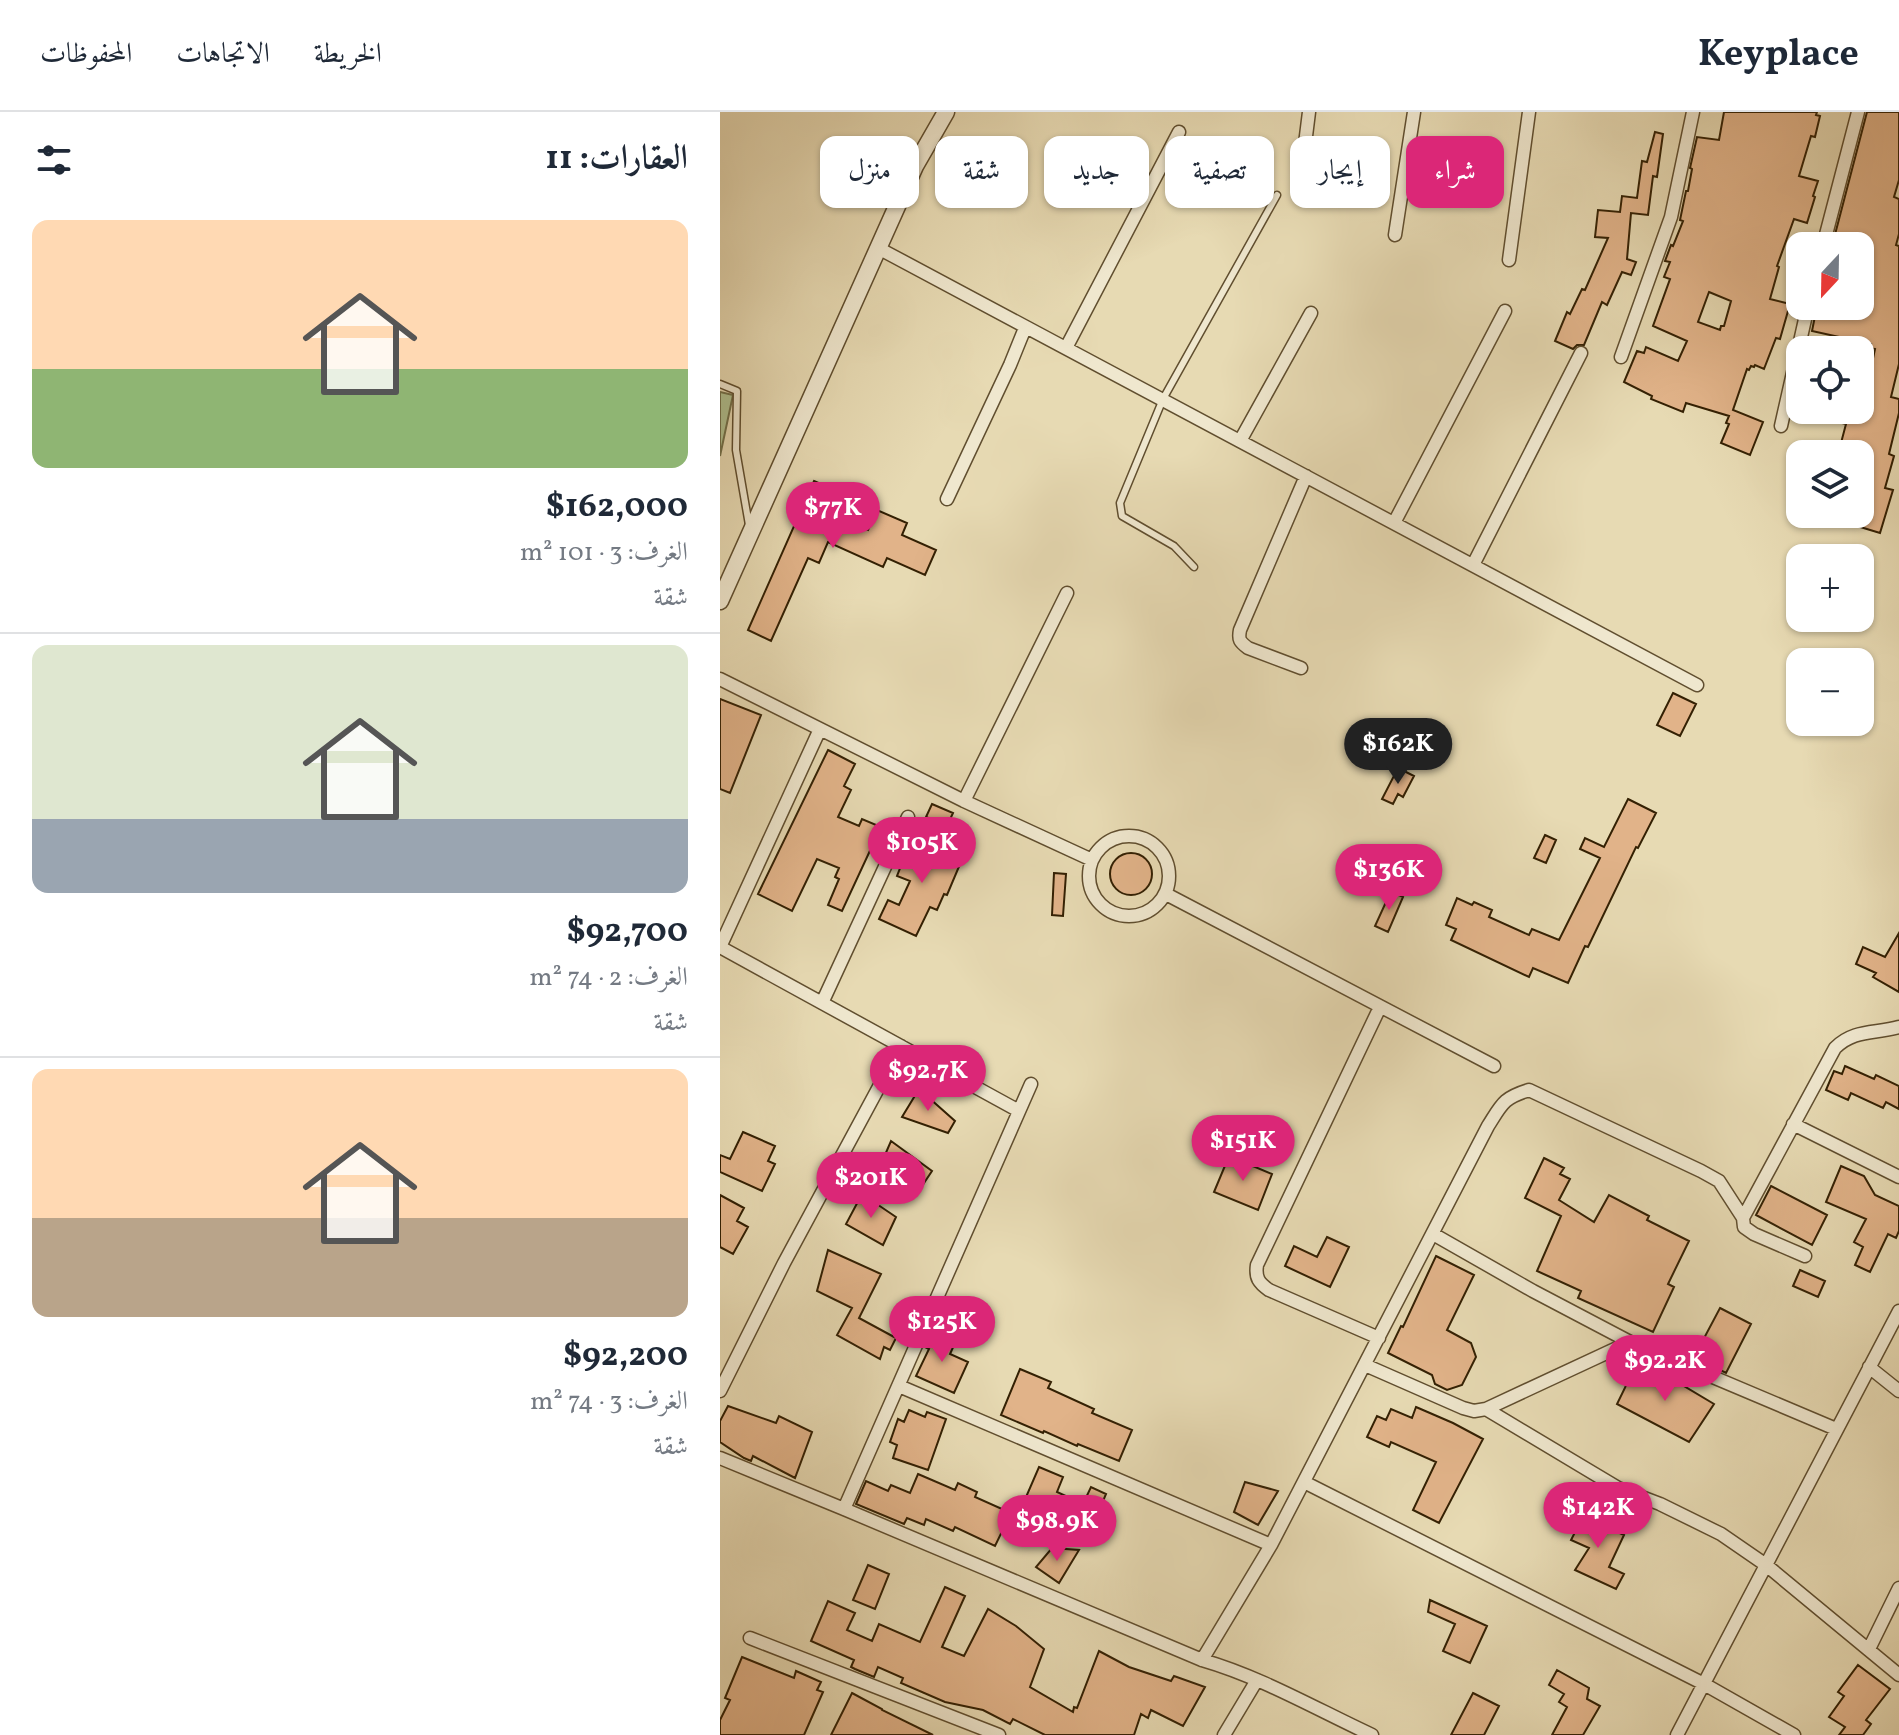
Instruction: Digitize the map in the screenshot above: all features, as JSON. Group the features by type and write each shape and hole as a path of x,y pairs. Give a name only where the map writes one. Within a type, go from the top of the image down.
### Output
{"street":[{"path":"720,601 915,166 946,112"},
{"path":"1306,136 1309,112"},
{"path":"1395,235 1414,112"},
{"path":"1509,260 1529,112"},
{"path":"1621,357 1671,217 1693,112"},
{"path":"1827,232 1858,112"},
{"path":"1066,348 1179,132"},
{"path":"878,248 1697,685"},
{"path":"1394,523 1505,311"},
{"path":"1240,441 1311,313"},
{"path":"1781,426 1805,320"},
{"path":"947,499 1025,328"},
{"path":"1473,565 1581,353"},
{"path":"1301,668 1248,648 1238,638 1306,476"},
{"path":"964,801 1067,593"},
{"path":"720,679 964,801 1092,860"},
{"path":"820,729 720,947 1019,1111"},
{"path":"822,1003 908,817"},
{"path":"1121,836 1146,839 1165,856 1170,881 1166,894 1159,904 1137,916 1113,913 1094,896 1089,872 1092,860 1099,849 1121,836"},
{"path":"1166,894 1494,1066"},
{"path":"1379,1338 1269,1290 1259,1283 1256,1274 1257,1265 1380,1007"},
{"path":"1743,1218 1835,1048 1853,1034 1899,1027"},
{"path":"720,1391 784,1263 901,1046"},
{"path":"844,1509 1031,1084"},
{"path":"1202,1660 1271,1545 1488,1126 1503,1102 1513,1095 1529,1090 1719,1181 1743,1218 1744,1227 1805,1256"},
{"path":"1793,1124 1899,1177"},
{"path":"1433,1234 1630,1342 1836,1429"},
{"path":"1677,1735 1899,1311"},
{"path":"1365,1365 1474,1411 1486,1409 1630,1342"},
{"path":"1869,1367 1899,1391"},
{"path":"899,1386 1271,1545"},
{"path":"1486,1409 1618,1488 1660,1504 1721,1534 1766,1565 1899,1675"},
{"path":"720,1458 1202,1660 1227,1667 1372,1735"},
{"path":"1304,1482 1704,1684 1794,1735"},
{"path":"1869,1649 1899,1588"},
{"path":"750,1638 999,1735"},
{"path":"1224,1735 1257,1680"}],"lane":[{"path":"1194,567 1174,546 1122,516 1120,503 1163,399 1277,195"},
{"path":"720,384 737,391 736,450 751,533"}],"green space":[{"path":"720,392 733,395 720,456"}],"building":[{"path":"1724,112 1817,112 1816,115 1820,116 1799,176 1818,181 1815,197 1807,223 1794,219 1789,232 1786,232 1770,299 1786,303 1786,318 1780,339 1776,338 1764,369 1755,365 1747,369 1733,410 1763,422 1750,455 1721,443 1729,416 1686,403 1683,412 1651,399 1652,396 1624,382 1637,351 1644,353 1646,347 1678,361 1687,341 1653,326 1670,279 1664,277 1670,262 1665,261 1683,221 1680,220 1697,137 1719,140","holes":["1709,292 1731,301 1720,330 1698,322"]},
{"path":"1867,112 1899,112 1899,180 1894,197 1899,199 1896,245 1899,246 1899,364 1891,397 1899,399 1899,413 1889,454 1894,456 1885,488 1893,490 1880,533 1864,528 1874,528 1874,440 1842,440 1846,424 1874,424 1874,336 1835,336 1812,331 1814,320 1874,320 1874,232 1836,232"},
{"path":"1655,132 1663,134 1648,215 1631,213 1627,259 1636,262 1631,275 1622,272 1607,305 1602,302 1584,345 1573,349 1555,341 1567,312 1570,314 1582,289 1585,290 1608,238 1595,237 1598,210 1620,212 1622,196 1637,198 1642,161 1647,162"},
{"path":"814,481 850,497 840,518 868,530 877,510 907,523 902,535 936,550 925,575 887,558 883,567 828,542 819,563 808,558 771,641 748,630"},
{"path":"1673,693 1696,704 1680,736 1657,725"},
{"path":"720,699 761,715 730,793 720,789"},
{"path":"828,750 855,764 844,786 851,790 838,817 859,826 862,819 881,827 842,911 828,905 839,879 835,877 839,868 817,859 792,911 758,894"},
{"path":"1398,768 1414,776 1403,797 1398,794 1393,804 1382,799"},
{"path":"1628,799 1656,813 1568,983 1533,968 1529,977 1451,940 1456,929 1446,925 1457,898 1492,910 1489,917 1529,935 1532,929 1559,940 1600,858 1580,849 1585,838 1604,847"},
{"path":"932,804 953,813 947,826 926,817"},
{"path":"1545,835 1556,840 1546,863 1534,858"},
{"path":"912,838 963,857 947,895 944,894 937,910 930,907 916,936 879,919 888,900 899,905 910,881 897,876"},
{"path":"1131,853 1146,859 1152,874 1146,889 1131,895 1116,889 1110,874 1116,859"},
{"path":"1054,873 1066,874 1063,916 1052,915"},
{"path":"1391,891 1403,897 1388,932 1375,926"},
{"path":"1899,933 1899,992 1873,977 1876,973 1856,964 1863,947 1885,957"},
{"path":"1845,1066 1899,1086 1899,1109 1886,1102 1883,1108 1851,1093 1848,1100 1826,1090 1834,1071 1842,1074"},
{"path":"919,1089 955,1121 948,1133 902,1117"},
{"path":"743,1132 775,1146 768,1161 775,1164 762,1191 720,1172 720,1155 730,1159"},
{"path":"891,1141 932,1171 920,1189 878,1171"},
{"path":"1229,1156 1272,1174 1258,1210 1214,1192"},
{"path":"1544,1158 1564,1168 1560,1174 1570,1179 1559,1200 1594,1222 1609,1195 1649,1216 1647,1220 1689,1241 1668,1284 1674,1287 1653,1332 1578,1298 1581,1291 1537,1271 1561,1216 1525,1198"},
{"path":"1841,1166 1864,1176 1875,1195 1899,1206 1896,1238 1888,1234 1870,1272 1855,1265 1863,1247 1854,1242 1866,1219 1826,1202"},
{"path":"1771,1186 1827,1215 1812,1245 1756,1215"},
{"path":"862,1194 896,1217 883,1245 846,1224"},
{"path":"720,1195 744,1208 737,1221 748,1227 733,1254 720,1247"},
{"path":"1327,1237 1349,1247 1330,1287 1285,1266 1294,1246 1317,1257"},
{"path":"828,1250 881,1274 859,1318 896,1338 890,1350 884,1347 880,1359 837,1335 852,1308 817,1291"},
{"path":"1436,1256 1474,1275 1447,1330 1471,1343 1476,1357 1462,1385 1447,1390 1435,1384 1432,1375 1388,1353"},
{"path":"1800,1270 1825,1281 1818,1297 1793,1286"},
{"path":"1720,1308 1751,1324 1726,1373 1694,1357"},
{"path":"932,1332 955,1343 950,1354 968,1362 954,1393 916,1376 929,1349 925,1347"},
{"path":"1637,1363 1714,1404 1689,1442 1617,1404"},
{"path":"1020,1369 1051,1382 1048,1388 1094,1409 1092,1413 1132,1430 1119,1461 1001,1415"},
{"path":"728,1406 776,1423 779,1416 812,1432 795,1478 753,1456 751,1461 744,1458 720,1442 720,1421"},
{"path":"1416,1407 1483,1439 1439,1523 1413,1510 1436,1462 1391,1442 1389,1447 1367,1437 1377,1416 1386,1420 1391,1409 1412,1418"},
{"path":"909,1410 925,1417 927,1412 946,1419 928,1470 893,1458 897,1445 890,1442 898,1419 904,1422"},
{"path":"1039,1467 1063,1477 1057,1492 1083,1504 1091,1487 1106,1494 1098,1513 1094,1511 1089,1521 1051,1505 1047,1515 1023,1504"},
{"path":"918,1474 955,1490 958,1483 977,1492 975,1497 1011,1513 995,1546 955,1527 953,1531 926,1519 924,1525 907,1518 904,1524 856,1504 866,1481 888,1491 891,1485 910,1493"},
{"path":"1245,1482 1278,1491 1258,1525 1234,1512"},
{"path":"1586,1511 1603,1517 1600,1524 1624,1535 1609,1567 1624,1574 1616,1589 1575,1570 1589,1548 1571,1540"},
{"path":"1052,1548 1079,1550 1059,1583 1036,1567"},
{"path":"868,1565 889,1574 875,1609 853,1600"},
{"path":"945,1587 965,1596 942,1647 964,1656 988,1609 1016,1626 1044,1649 1030,1687 1073,1712 1099,1651 1129,1667 1171,1681 1174,1676 1205,1687 1183,1726 1151,1710 1148,1718 1141,1714 1134,1735 1045,1735 1013,1719 1010,1724 983,1710 945,1702 901,1683 903,1678 878,1667 874,1677 851,1667 854,1660 811,1641 828,1601 855,1613 847,1630 872,1641 879,1624 920,1642"},
{"path":"1430,1600 1487,1626 1470,1663 1443,1651 1455,1624 1428,1612"},
{"path":"742,1657 794,1678 796,1671 821,1682 817,1690 823,1692 804,1735 720,1735 720,1720 730,1700 725,1698"},
{"path":"1858,1665 1890,1689 1866,1720 1871,1724 1863,1735 1839,1735 1845,1727 1829,1717 1844,1696 1838,1692"},
{"path":"1557,1670 1589,1688 1587,1699 1600,1706 1583,1735 1552,1735 1567,1707 1559,1702 1564,1694 1549,1685"},
{"path":"852,1693 882,1710 933,1735 831,1735"},
{"path":"1473,1693 1499,1706 1484,1735 1451,1735"}]}
